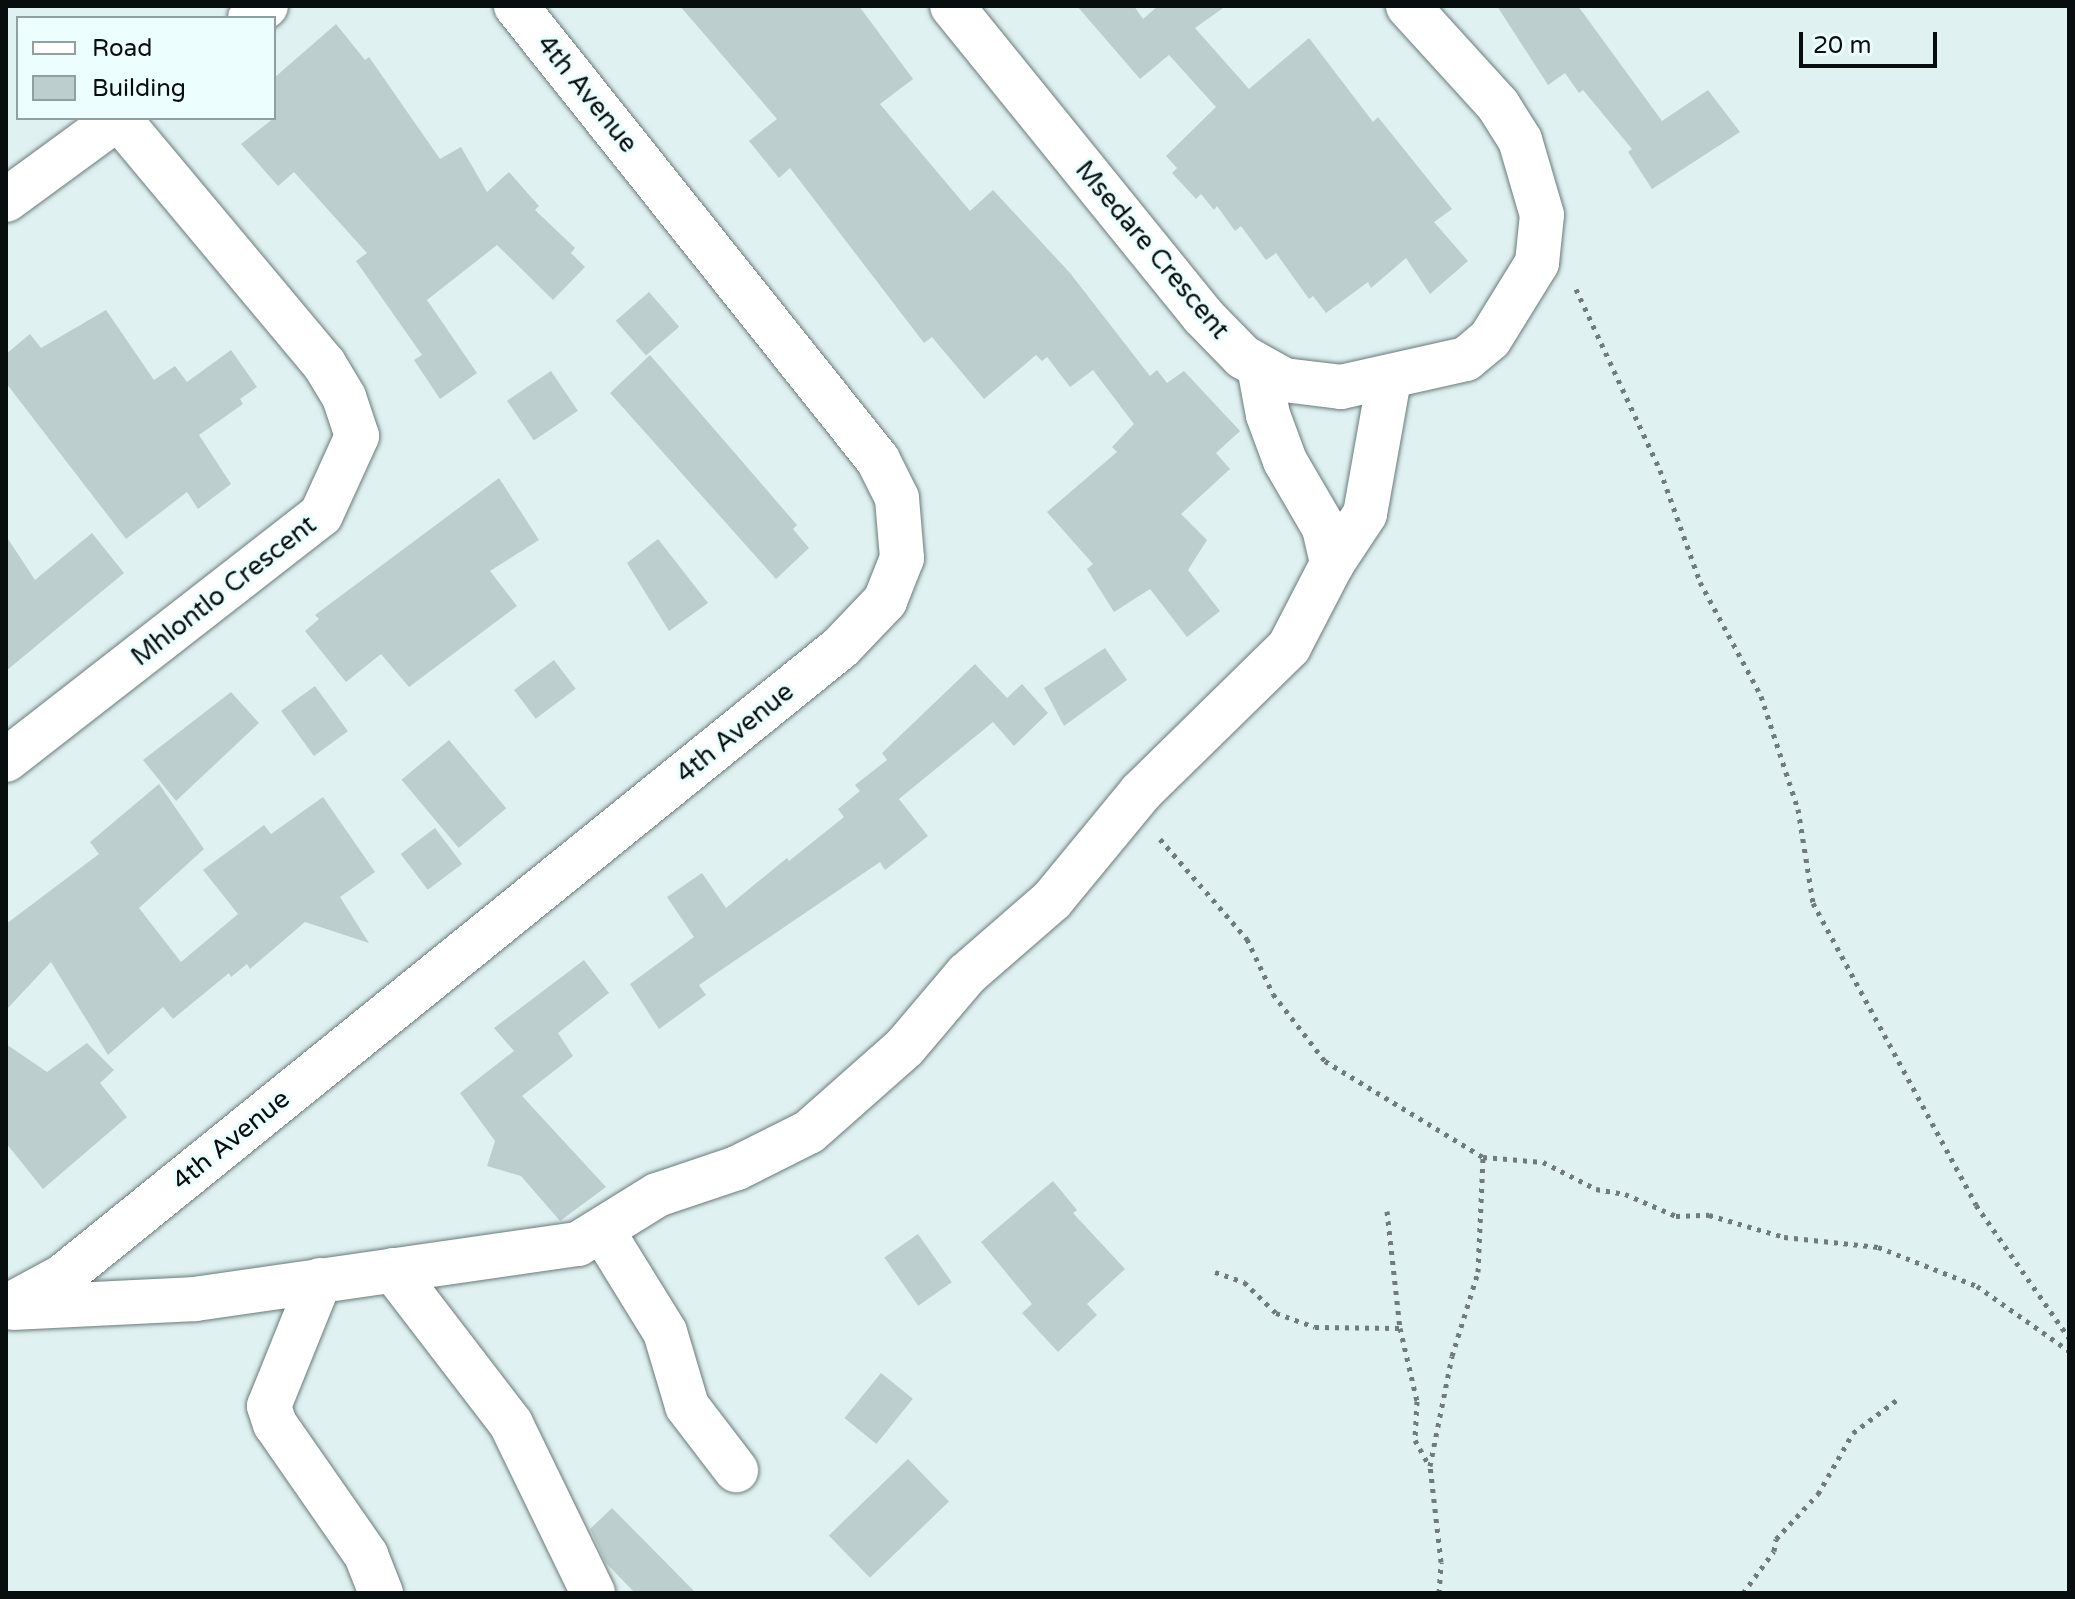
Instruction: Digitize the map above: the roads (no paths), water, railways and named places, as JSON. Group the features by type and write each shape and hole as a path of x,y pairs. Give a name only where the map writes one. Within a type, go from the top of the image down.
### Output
{"street":[{"name":"4th Avenue","path":"6,1308 63,1276 841,647 885,601 902,558 897,498 878,460 516,6"},
{"name":"Msedare Crescent","path":"952,6 1203,316 1259,367 1284,380 1341,387 1389,379 1466,359 1490,339 1537,263 1542,215 1520,140 1498,105 1408,6"},
{"name":"Mhlontlo Crescent","path":"6,200 115,120"},
{"name":"Mhlontlo Crescent","path":"6,760 321,515 342,479 357,436 344,397 324,364 120,120"},
{"path":"1259,367 1268,415 1285,461 1324,528 1332,564"},
{"path":"6,1308 195,1299 578,1244 657,1195 737,1168 809,1132 905,1047 967,974 1052,900 1141,792 1289,647 1332,564 1365,514 1389,379"},
{"path":"602,1230 665,1332 687,1406 736,1470"},
{"path":"393,1270 511,1424 593,1593"},
{"path":"320,1280 269,1406 275,1424 366,1555 381,1593"}]}
